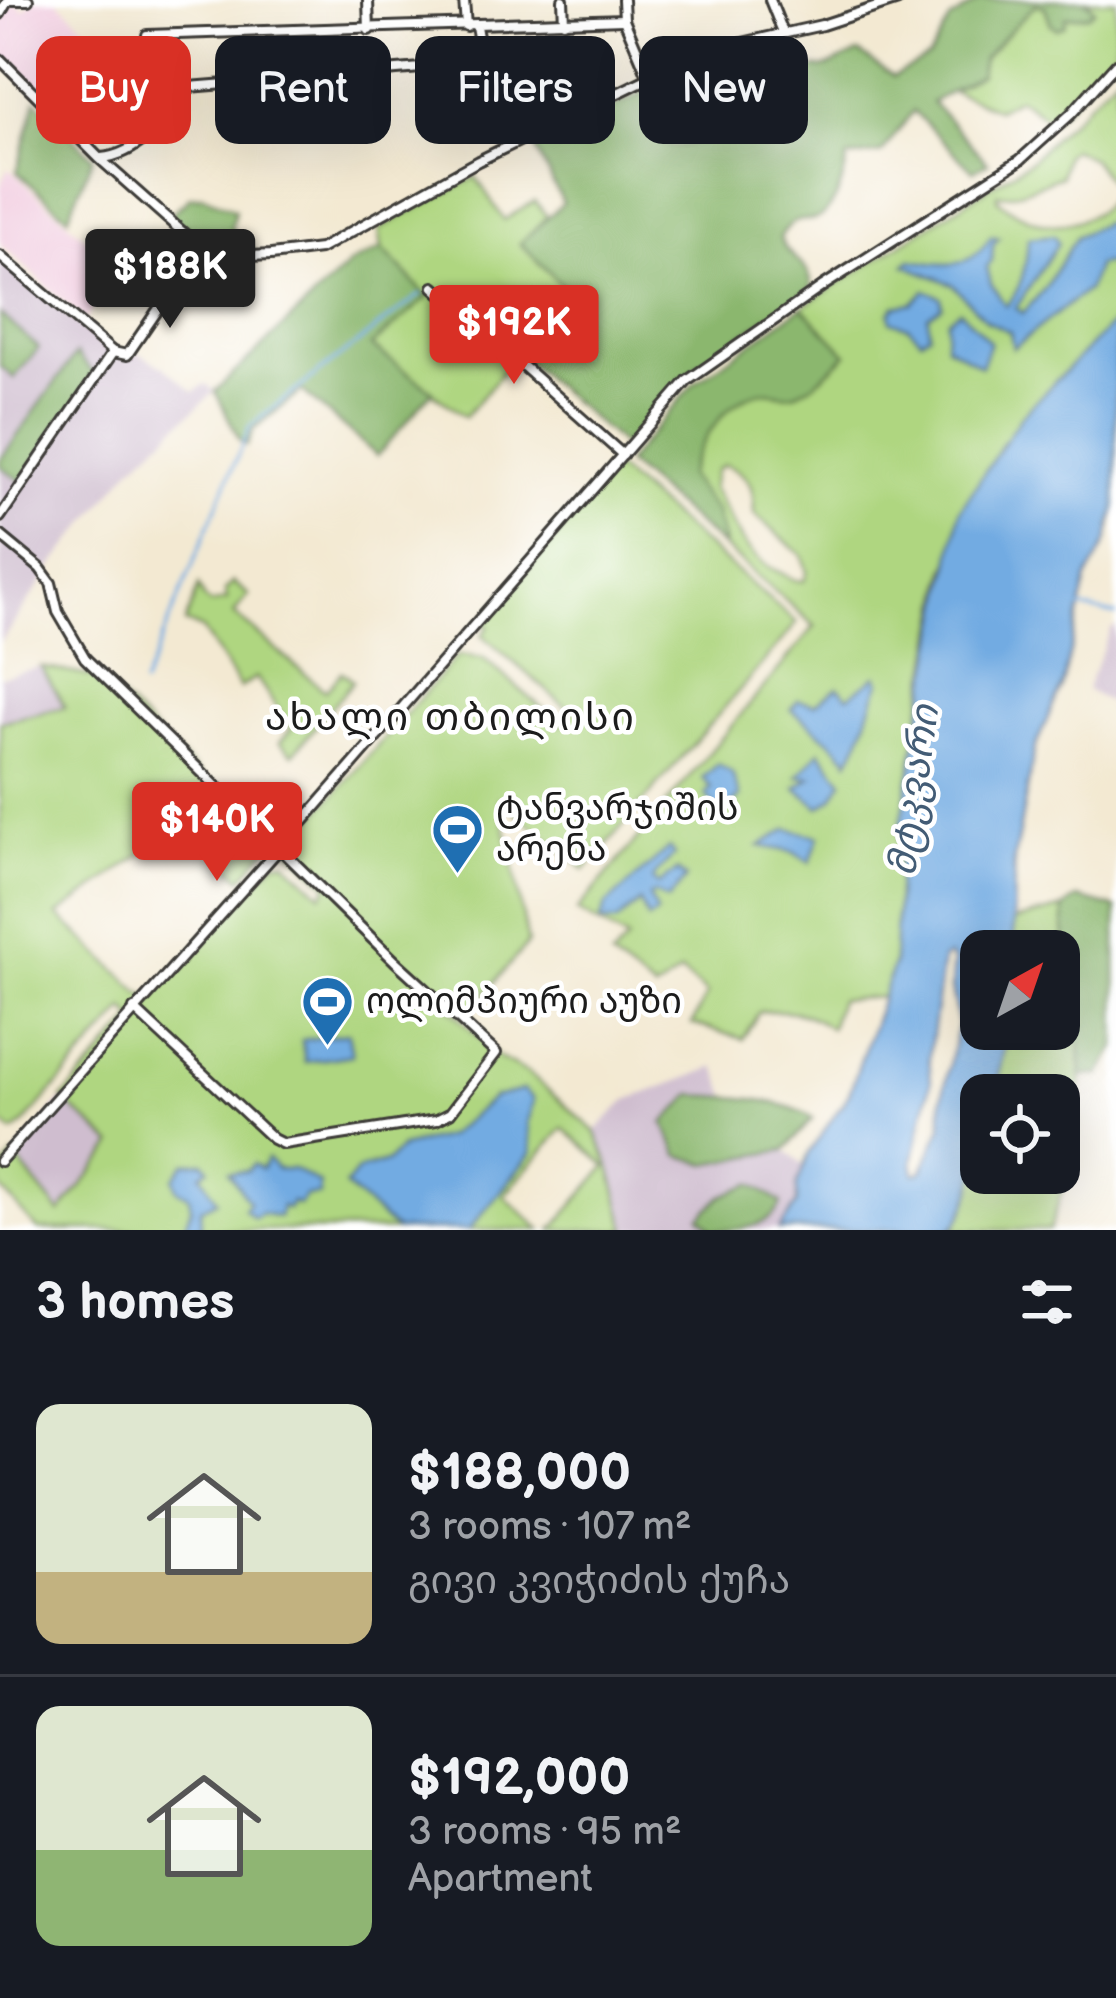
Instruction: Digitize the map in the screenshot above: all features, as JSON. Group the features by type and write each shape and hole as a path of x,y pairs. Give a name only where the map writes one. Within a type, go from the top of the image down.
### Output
{"street":[{"path":"0,14 8,0 28,0"},
{"path":"368,0 369,30"},
{"path":"99,158 113,157 140,143 189,87 475,61 481,54 464,0"},
{"path":"563,0 564,22"},
{"path":"623,0 624,19 639,55"},
{"path":"770,0 783,33"},
{"path":"770,36 898,0"},
{"path":"147,35 624,19"},
{"path":"0,59 99,158 200,248 229,257 320,248 639,80"},
{"path":"0,1161 687,381 823,286 1020,160 1116,64"},
{"path":"0,256 113,352 127,355 200,248"},
{"path":"434,287 622,455"},
{"path":"2,512 113,352"},
{"path":"0,535 52,583 69,635 85,658 496,1053 451,1113 431,1121 283,1144 134,1009"}],"shaded area":[{"path":"34,0 57,0 96,36 36,36 36,90 0,56 0,19 14,1 24,10"},
{"path":"8,168 119,268 85,321 0,244 0,186"},
{"path":"0,256 113,354 133,350 194,392 205,384 215,391 132,467 58,559 0,643"},
{"path":"1116,626 1116,706 1086,690"},
{"path":"41,667 66,707 0,722 0,677"},
{"path":"716,1067 728,1097 692,1095 707,1164 785,1150 804,1166 794,1208 779,1230 627,1230 595,1131 627,1100"},
{"path":"62,1099 115,1144 60,1213 14,1156"}],"green space":[{"path":"981,0 1084,0 1095,9 1089,15 1066,17 1065,25 1057,29 1045,7 1036,4 983,58 980,75 932,102 988,163 973,171 913,111 882,153 848,158 831,207 820,217 792,224 780,238 808,272 812,288 698,365 623,446 521,357 582,305 520,243 563,203 535,148 543,144 615,144 615,106 639,94 639,144 808,144 808,69 827,67 859,53 893,77 929,58 950,20"},
{"path":"1084,0 1116,0 1116,56 1052,122 1018,98 997,109 952,91 979,75 983,59 1036,3 1045,7 1051,24 1090,3"},
{"path":"1116,75 1116,320 1021,416 946,570 900,830 894,963 883,997 839,1000 830,1028 805,1015 779,1011 759,1012 743,1039 692,1024 707,994 681,972 655,991 611,958 628,940 577,911 815,626 626,463 693,384 802,307 1030,161","holes":["1072,149 1092,159 1113,186 1105,205 1096,212 1075,222 1042,223 998,200 998,194 1061,176 1065,154","724,465 749,483 754,514 802,555 807,572 804,581 764,564 746,546 712,488 716,470"]},
{"path":"36,100 36,144 80,144 93,157 68,217 17,172"},
{"path":"476,177 504,220 535,201 547,216 520,244 582,305 508,365 465,417 370,346 428,297 382,249 379,229"},
{"path":"204,196 235,210 231,229 259,256 209,246 169,215 190,197"},
{"path":"382,249 428,297 371,346 433,391 377,456 302,391 253,429 247,445 240,441 215,391 351,263"},
{"path":"802,307 847,354 800,391 762,392 737,403 706,437 688,476 716,512 725,548 626,463 693,384"},
{"path":"0,314 39,348 14,378 0,366"},
{"path":"76,354 95,375 22,482 0,466 0,460"},
{"path":"615,468 797,623 585,870 500,799 528,943 466,1016 431,983 429,986 498,1057 528,1073 595,1131 610,1166 627,1230 552,1230 607,1166 563,1128 504,1196 542,1230 469,1230 532,1153 528,1124 532,1099 494,1097 448,1136 402,1147 387,1162 370,1166 396,1230 38,1230 0,1188 0,1172 14,1156 60,1213 114,1145 62,1099 134,1019 125,1009 21,1127 13,1132 0,1122 0,722 65,707 41,667 100,678 271,844 242,878 186,830 145,852 58,915 141,993 152,997 275,862 285,861 322,894 328,886 292,852 292,842 458,655 483,658 562,725 572,712 482,635 489,627 483,621"},
{"path":"233,582 249,595 234,614 325,691 342,672 353,681 293,754 280,742 291,729 256,677 240,688 202,629 185,623 199,586 211,604 227,600 225,591"},
{"path":"1077,898 1116,908 1116,1047 1100,1075 1082,1076 1080,930 1064,930 1064,908"},
{"path":"1064,908 1064,930 1014,930 1014,921"},
{"path":"1080,1045 1082,1076 1080,1097 1080,1074 999,1074 1004,1050 1080,1050"},
{"path":"692,1095 770,1102 813,1118 785,1150 707,1164 679,1155 664,1123"},
{"path":"751,1184 782,1203 777,1212 751,1227 708,1230 710,1226 700,1217 722,1196"},
{"path":"967,1194 1061,1194 1050,1230 950,1230 957,1225"}],"water":[{"path":"1114,218 1116,262 1097,265 1088,289 1013,348 1010,332 987,321 952,284 905,265 911,260 957,263 975,255 991,236 999,238 987,267 991,284 1006,306 1023,275 1028,238 1054,235 1058,243 1016,308 1023,313 1045,288 1076,237"},
{"path":"925,290 941,297 942,306 928,316 929,334 921,339 909,327 891,321 890,313 895,306 913,303"},
{"path":"960,310 990,342 981,366 946,345 947,320"},
{"name":"მტკვარი","path":"1116,320 1116,505 1108,540 1087,579 1063,682 1035,748 1014,859 1013,930 960,930 960,1050 1004,1050 999,1074 960,1074 960,1194 971,1194 968,1204 950,1230 779,1230 797,1203 797,1185 809,1153 849,1094 894,963 900,830 960,510 1021,416","holes":["949,956 953,962 951,988 958,1024 942,1098 942,1126 922,1172 915,1174 913,1161 931,1082 929,1057 943,959"]},
{"path":"877,676 880,682 849,760 791,709 798,700 815,704 838,687 848,696"},
{"path":"820,751 843,781 833,798 820,807 796,788 811,777 798,776"},
{"path":"718,764 732,773 740,797 720,816 706,794 711,788 703,778"},
{"path":"787,829 819,836 810,863 793,852 760,846"},
{"path":"669,848 674,855 652,879 658,885 677,871 686,878 668,900 654,893 649,896 657,913 648,920 640,902 617,922 600,922 606,905"},
{"name":"ოლიმპიური აუზი","path":"348,1033 352,1055 305,1062 302,1040"},
{"path":"523,1090 533,1099 528,1124 532,1153 469,1230 396,1230 345,1186 357,1171 387,1162 402,1147 448,1136 494,1097"},
{"path":"267,1159 277,1169 293,1169 320,1184 319,1195 305,1196 288,1209 282,1206 279,1217 261,1213 254,1218 244,1209 249,1202 229,1172 247,1171 253,1164 261,1169"},
{"path":"204,1162 209,1168 201,1174 217,1200 200,1209 201,1226 195,1230 185,1225 191,1208 189,1196 177,1189 174,1178 185,1163"}],"waterway":[{"path":"143,685 250,426 421,294"},
{"path":"1077,607 1116,615"}],"place":[{"name":"ტანვარჯიშის არენა","path":"457,876"},
{"name":"ოლიმპიური აუზი","path":"327,1048"}],"district":[{"name":"ახალი თბილისი","path":"451,718"}]}
